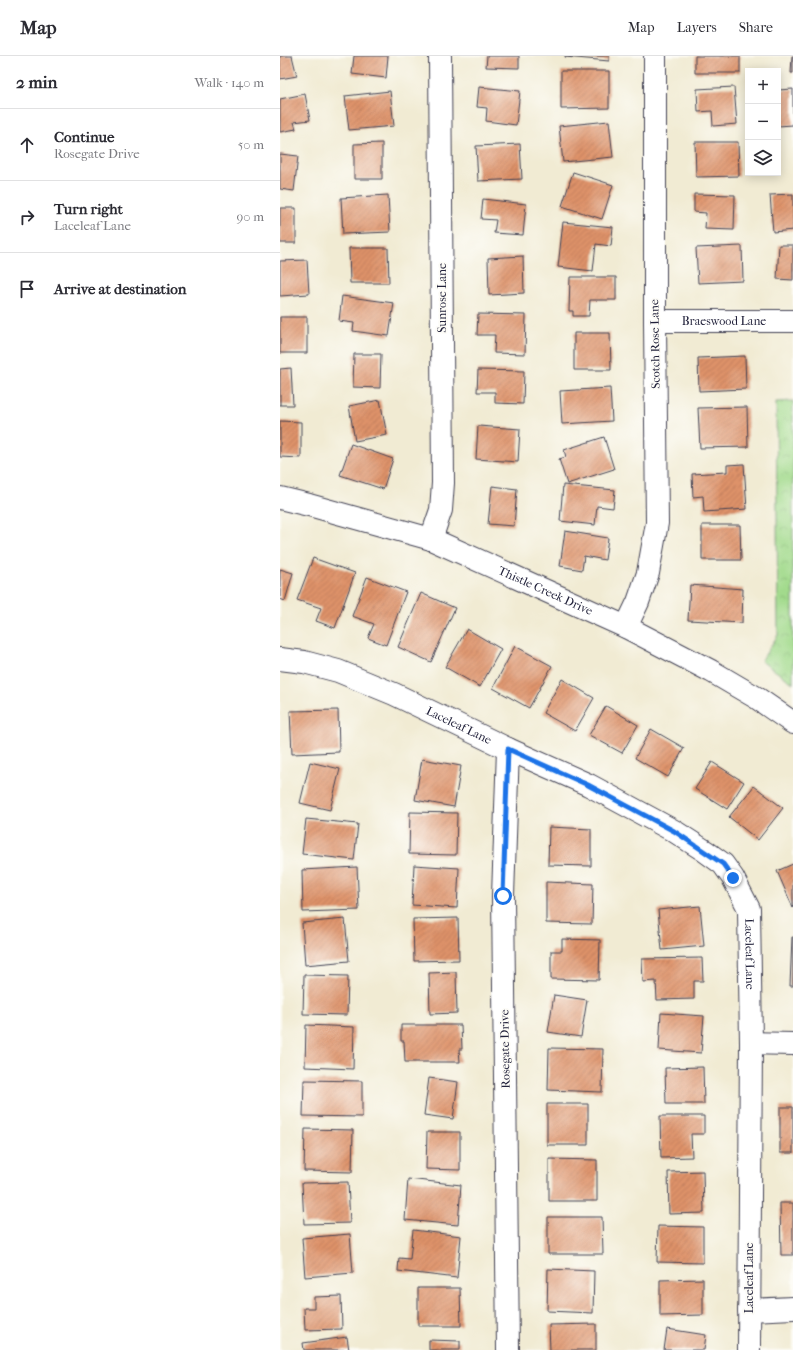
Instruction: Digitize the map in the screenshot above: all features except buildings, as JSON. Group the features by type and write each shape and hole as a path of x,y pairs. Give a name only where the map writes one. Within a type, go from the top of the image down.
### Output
{"street":[{"name":"Sunrose Lane","path":"432,539 441,510 444,483 440,56"},
{"name":"Scotch Rose Lane","path":"626,627 638,602 648,572 657,523 655,56"},
{"name":"Braeswood Lane","path":"655,321 793,321"},
{"name":"Thistle Creek Drive","path":"280,498 432,539 626,627 711,671 757,698 793,724"},
{"name":"Laceleaf Lane","path":"280,659 304,662 338,672 394,694 508,749 588,785 674,831 723,864 733,878 748,909 751,1043 749,1350"},
{"name":"Rosegate Drive","path":"508,749 503,896 508,1350"},
{"path":"751,1043 793,1044"},
{"path":"749,1310 793,1308"}],"green space":[{"path":"793,401 793,683 761,661 778,635 776,402"}],"route":[{"path":"503,896 508,749 588,785 674,831 723,864 733,878"}]}
